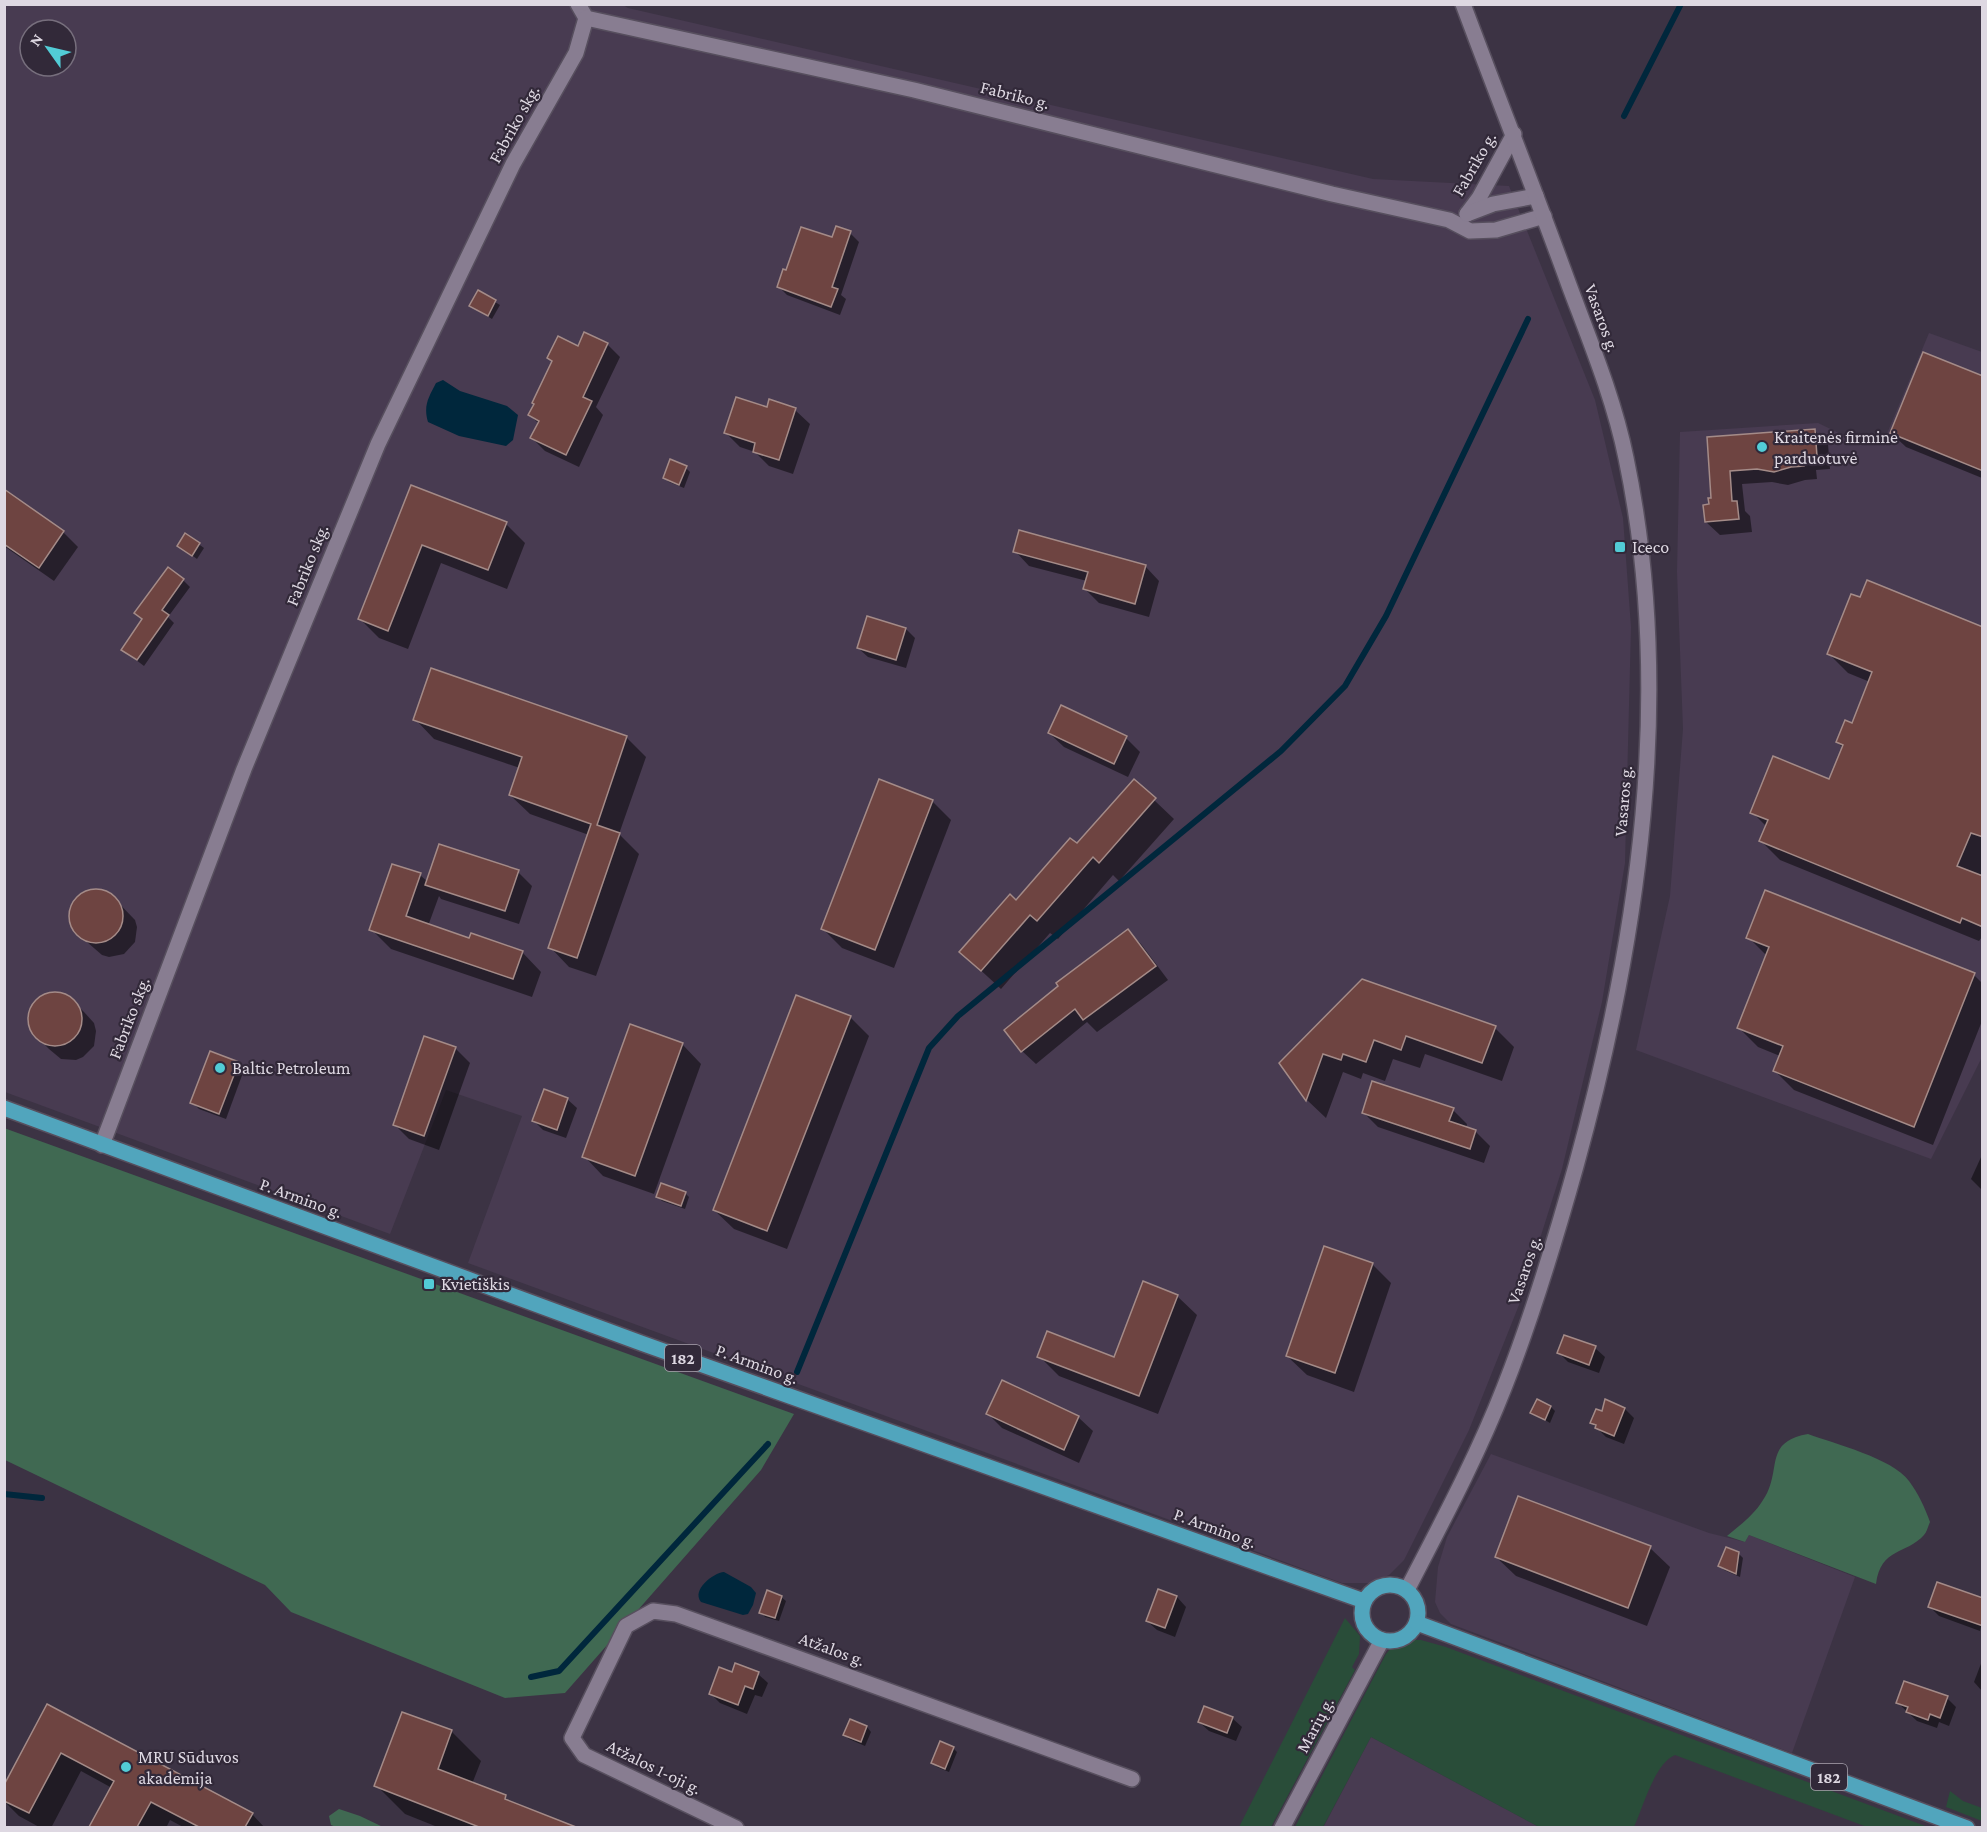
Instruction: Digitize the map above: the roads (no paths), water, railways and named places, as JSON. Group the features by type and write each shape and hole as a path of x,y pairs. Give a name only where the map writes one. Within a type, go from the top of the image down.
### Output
{"main road":[{"name":"P. Armino g.","path":"4,1108 630,1339 1364,1602"},
{"path":"1387,1585 1407,1590 1417,1605 1417,1623 1406,1636 1399,1640 1382,1640 1373,1636 1366,1629 1361,1611 1370,1593 1378,1587 1387,1585"},
{"name":"182","path":"1417,1623 1967,1827"}],"street":[{"path":"578,4 586,18"},
{"name":"Vasaros g.","path":"1407,1590 1458,1489 1504,1388 1553,1248 1606,1050 1633,900 1648,721 1648,636 1642,552 1625,454 1609,396 1514,134 1463,4"},
{"name":"Fabriko g.","path":"586,18 914,90 1332,194 1449,220 1470,231 1496,230 1544,216"},
{"name":"Fabriko skg.","path":"102,1145 244,769 378,444 513,164 576,53 586,18"},
{"name":"Fabriko g.","path":"1467,214 1479,198 1514,134"},
{"name":"Fabriko g.","path":"1449,220 1493,204 1536,196"},
{"name":"Atžalos g.","path":"576,1727 626,1626 653,1611 676,1614 1132,1779"},
{"name":"Marių g.","path":"1282,1827 1382,1640"},
{"name":"Atžalos 1-oji g.","path":"576,1727 572,1738 584,1755 736,1827"}],"water":[{"path":"443,380 460,391 507,406 518,415 513,440 506,446 459,436 428,422 426,411 428,401 436,383"},
{"path":"724,1572 751,1587 756,1593 748,1614 743,1615 701,1602 699,1592 701,1587 709,1579"}],"waterway":[{"path":"1624,116 1681,4"},
{"path":"797,1372 929,1048 958,1016 1281,751 1345,686 1386,616 1528,319"},
{"path":"531,1677 559,1671 768,1444"},
{"path":"4,1494 42,1498"}],"place":[{"name":"Kraitenės firminė parduotuvė","path":"1762,447"},
{"name":"Iceco","path":"1620,547"},
{"name":"Baltic Petroleum","path":"220,1068"},
{"name":"Kvietiškis","path":"429,1284"},
{"name":"MRU Sūduvos akademija","path":"126,1767"}]}
